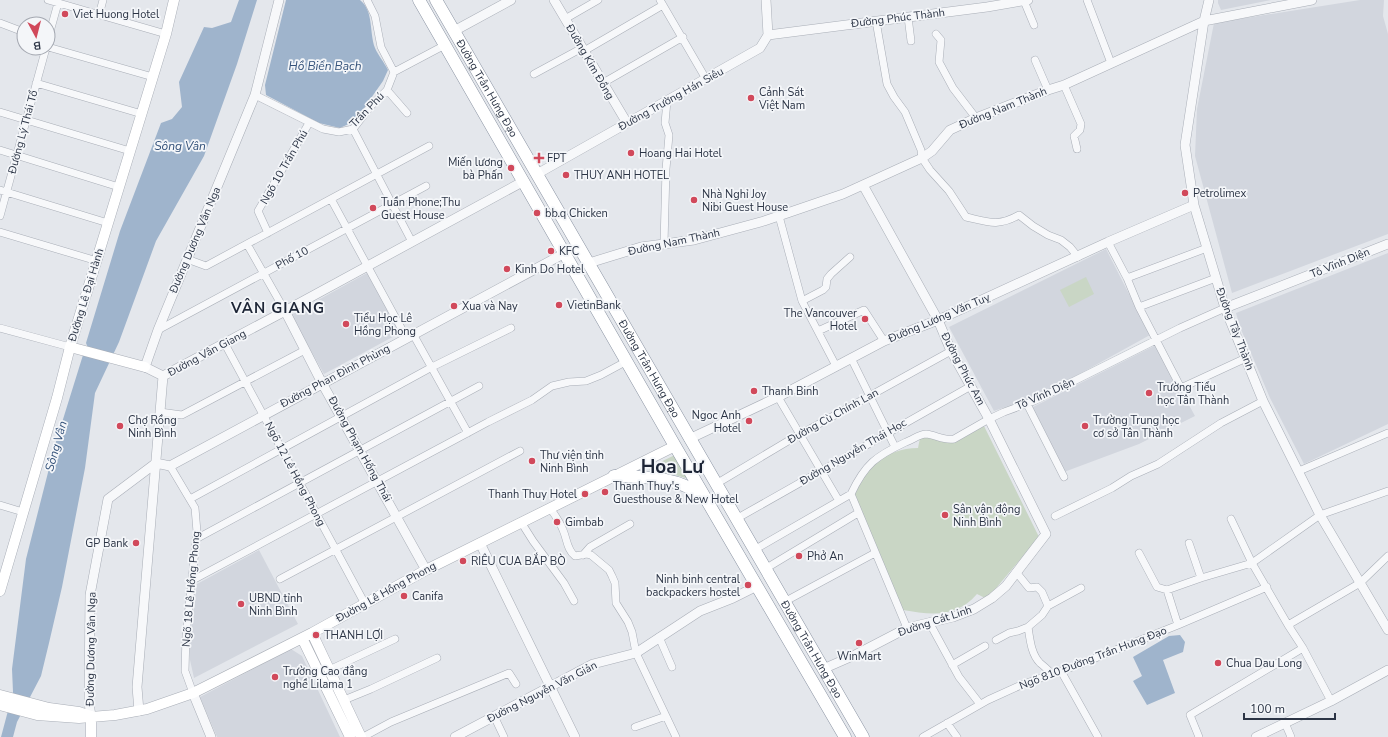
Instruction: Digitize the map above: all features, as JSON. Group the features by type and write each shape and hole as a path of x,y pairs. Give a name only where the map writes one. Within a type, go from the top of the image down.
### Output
{"highway":[{"name":"Đường Trân Hưng Đạo","path":"419,0 757,586 841,736"},
{"name":"Đường Trân Hưng Đạo","path":"436,0 863,737"},
{"path":"443,42 454,31"},
{"path":"524,181 537,174"},
{"path":"675,446 689,439"},
{"path":"614,476 641,477 677,482 693,489 708,501"}],"main road":[{"name":"Đường Lê Đại Hành","path":"0,591 70,347 166,34 174,0"},
{"path":"70,347 145,367"},
{"name":"Đuờng Lê Hồng Phong","path":"38,710 70,718 115,715 147,709 193,693 312,633 426,570 675,446"},
{"path":"312,633 362,737"},
{"path":"302,638 350,737"},
{"path":"0,695 38,710"},
{"path":"0,704 38,710"},
{"path":"90,716 91,737"}],"street":[{"path":"48,0 166,34"},
{"path":"99,15 103,0"},
{"name":"Đường Dương Vân Nga","path":"145,367 158,330 255,95 279,0"},
{"path":"366,0 375,16 381,47 394,72 443,42"},
{"path":"454,31 511,0"},
{"name":"Đường Kim Đồng","path":"554,0 627,123"},
{"path":"565,19 598,0"},
{"path":"766,0 768,35"},
{"path":"1026,0 1034,25"},
{"name":"Đường Phúc Thành","path":"768,35 908,17 987,4 1026,0"},
{"path":"1087,0 1111,63"},
{"name":"Đường Tây Thành","path":"1209,0 1204,21 1185,145 1194,205 1225,308 1263,401 1299,470 1320,515 1388,630"},
{"name":"Đường Nam Thành","path":"589,263 641,247 694,240 779,216 843,194 922,158 932,151 950,130 976,118 1064,85 1204,21 1312,0"},
{"path":"54,16 58,3"},
{"path":"534,74 583,49 662,3 706,79"},
{"path":"908,17 911,41"},
{"path":"876,21 887,84 905,112 921,150 922,158 930,170 949,191 966,218 994,223 1008,221 1019,215 1048,235 1061,240 1078,256"},
{"path":"0,23 16,29"},
{"path":"936,34 941,40 939,62 953,88 976,118"},
{"name":"Đường Trường Hán Siêu","path":"537,174 760,48 768,35"},
{"path":"603,83 683,37"},
{"path":"56,50 153,77"},
{"name":"Đường Lý Thái Tổ","path":"0,216 3,191 17,155 44,56"},
{"path":"1035,60 1048,90"},
{"name":"Trần Phú","path":"255,95 323,130 339,132 352,129 370,107 387,90 394,72"},
{"path":"36,83 142,114"},
{"path":"1064,85 1081,124 1080,130 1074,136 1077,148"},
{"path":"387,90 407,113"},
{"path":"664,244 666,169 669,135 665,123 667,101"},
{"path":"0,112 130,151"},
{"name":"Ngõ 10 Trần Phú","path":"268,233 258,211 309,122"},
{"path":"352,129 412,242"},
{"path":"187,259 206,266 429,146"},
{"path":"0,150 119,187"},
{"name":"Đường Vân Giang","path":"139,710 137,687 163,376 225,344 524,181"},
{"name":"Đường Phúc Am","path":"863,185 938,320 951,351 989,419 1046,534"},
{"name":"Phố 10","path":"158,330 426,186"},
{"path":"3,191 108,223"},
{"path":"331,199 368,266 410,336 432,367 468,433"},
{"name":"Đường Lương Văn Tuỵ","path":"689,439 778,397 884,341 938,320 1108,242 1194,205"},
{"path":"779,216 802,301 836,366"},
{"path":"0,232 97,261"},
{"path":"1108,242 1127,278 1138,307 1181,388 1246,358"},
{"name":"Đường Phạm Hống Thái","path":"247,244 426,570"},
{"name":"Tô Vĩnh Diện","path":"851,494 861,473 875,459 895,447 925,434 944,439 954,439 989,419 1027,404 1180,328 1225,308 1388,244"},
{"path":"1127,278 1207,248"},
{"name":"Đường Phan Đình Phùng","path":"170,466 565,253"},
{"path":"802,301 823,290 826,287 827,279 830,274 850,257"},
{"path":"1138,307 1216,278"},
{"path":"818,331 864,310 884,341"},
{"path":"0,328 70,347"},
{"path":"190,499 432,367 511,328"},
{"name":"Ngõ 12 Lê Hồng Phong","path":"225,344 365,604"},
{"path":"160,412 182,415 305,350"},
{"name":"Đường Cù Chính Lan","path":"716,484 800,434 951,351"},
{"path":"851,358 895,447"},
{"path":"192,582 532,400 552,386 569,382 586,381 627,361"},
{"path":"145,367 163,376"},
{"path":"196,539 479,386"},
{"name":"Đường Nguyễn Thái Học","path":"736,519 971,386"},
{"path":"778,397 839,501"},
{"path":"1055,516 1112,488 1130,476 1158,464 1210,430 1263,401"},
{"path":"1027,404 1064,477"},
{"path":"1299,470 1388,433"},
{"path":"280,579 520,451"},
{"path":"156,463 170,466"},
{"name":"Đường Dương Vân Nga","path":"90,716 90,595 108,499 156,463"},
{"name":"Ngõ 18 Lê Hồng Phong","path":"170,466 195,508 197,532 186,635 185,670 193,693"},
{"path":"1140,553 1157,587 1167,590 1252,563 1320,515 1388,491"},
{"path":"754,550 851,494 874,553 907,628"},
{"path":"0,505 23,512"},
{"path":"550,508 564,531 572,554 575,556 591,554 609,570 616,583 616,603 628,622 632,632 636,653 676,737"},
{"path":"765,569 858,513"},
{"path":"1231,519 1252,563 1288,625 1304,648 1331,701"},
{"path":"521,522 564,583 574,601"},
{"path":"583,555 590,547 630,524"},
{"name":"Đường Cát Linh","path":"823,669 855,655 907,628 953,617 974,609 992,598 1006,586 1046,534"},
{"path":"480,543 575,737"},
{"path":"1189,543 1201,578"},
{"path":"784,602 874,553"},
{"path":"1288,625 1360,583 1388,556"},
{"path":"1016,572 1029,588 1037,587 1042,592 1048,606"},
{"name":"Đường Nguyễn Văn Giản","path":"454,737 593,664 636,653 700,611 733,598 757,586"},
{"name":"Ngõ 810 Đường Trần Hưng Đạo","path":"923,737 980,704 1021,685 1061,671 1178,625 1267,587"},
{"path":"996,640 1009,633 1028,627 1042,615 1048,606 1080,588"},
{"path":"1167,590 1178,625"},
{"path":"929,622 952,665 980,704"},
{"path":"1028,627 1034,654 1039,662 1052,674"},
{"path":"659,637 672,667"},
{"path":"329,670 395,639"},
{"path":"952,665 986,646"},
{"path":"1200,737 1190,715 1304,648"},
{"path":"344,700 437,658"},
{"path":"1256,737 1331,701 1388,670"},
{"path":"1061,671 1098,737"},
{"path":"362,737 391,722 509,673 516,684"},
{"path":"193,693 211,737"},
{"path":"494,716 504,737"},
{"path":"635,727 666,716"},
{"path":"947,723 957,737"},
{"path":"1285,723 1291,737"}],"shaded area":[{"path":"1218,0 1271,0 1221,10"},
{"path":"1360,0 1384,0 1383,16 1388,34 1388,234 1232,293 1195,156 1197,109 1214,23"},
{"path":"1106,249 1150,335 1045,393 994,411 949,327"},
{"path":"1388,253 1388,424 1304,464 1270,398 1240,327 1236,313"},
{"name":"Tiểu Học Lê Hồng Phong","path":"367,273 400,333 324,374 291,315"},
{"path":"1156,345 1195,416 1139,444 1064,472 1031,408"},
{"name":"UBND tỉnh Ninh Bình","path":"259,550 298,624 194,678 190,660 190,637 197,584"},
{"name":"Trường Cao đẳng nghề Lilama 1","path":"291,649 302,656 340,737 217,737 200,697"}],"green space":[{"path":"1086,277 1094,294 1069,307 1060,290"},
{"name":"Sân vận động Ninh Bình","path":"984,426 1039,537 987,599 977,594 961,607 943,613 924,613 903,610 853,493 865,475 879,461 896,452 918,448 920,438 927,437 952,443"},
{"path":"675,455 689,479 650,471 650,467"}],"water":[{"name":"Sông Vân","path":"239,0 257,0 237,64 204,156 156,241 119,342 95,393 85,468 62,587 41,676 17,722 13,737 1,737 13,692 12,669 26,559 55,445 83,355 88,348 86,343 120,231 161,123 172,119 182,107 179,82 204,27 212,28 231,22"},
{"name":"Hồ Biển Bạch","path":"286,0 360,0 367,10 375,48 388,70 383,81 355,121 340,128 319,123 266,95 265,85"},
{"path":"1180,635 1185,642 1183,652 1163,660 1175,693 1147,705 1133,681 1142,676 1133,657 1169,636"}],"place":[{"name":"Viet Huong Hotel","path":"65,14"},
{"name":"Cảnh Sát Việt Nam","path":"751,98"},
{"name":"Hoang Hai Hotel","path":"631,153"},
{"name":"FPT","path":"539,158"},
{"name":"Miến lương bà Phấn","path":"511,168"},
{"name":"THUY ANH HOTEL","path":"566,175"},
{"name":"Petrolimex","path":"1185,193"},
{"name":"Nhà Nghỉ Joy Nibi Guest House","path":"694,200"},
{"name":"Tuần Phone;Thu Guest House","path":"373,208"},
{"name":"bb.q Chicken","path":"537,213"},
{"name":"KFC","path":"551,251"},
{"name":"Kinh Do Hotel","path":"507,269"},
{"name":"VietinBank","path":"559,305"},
{"name":"Xua và Nay","path":"454,306"},
{"name":"The Vancouver Hotel","path":"865,319"},
{"name":"Tiểu Học Lê Hồng Phong","path":"346,324"},
{"name":"Thanh Binh","path":"754,391"},
{"name":"Trường Tiểu học Tân Thành","path":"1149,393"},
{"name":"Ngoc Anh Hotel","path":"749,421"},
{"name":"Chợ Rồng Ninh Bình","path":"120,426"},
{"name":"Trường Trung học cơ sở Tân Thành","path":"1085,426"},
{"name":"Thư viện tỉnh Ninh Bình","path":"532,461"},
{"name":"Thanh Thuy's Guesthouse & New Hotel","path":"605,492"},
{"name":"Thanh Thuy Hotel","path":"585,494"},
{"name":"Sân vận động Ninh Bình","path":"945,515"},
{"name":"Gimbab","path":"557,522"},
{"name":"GP Bank","path":"136,543"},
{"name":"Phở An","path":"799,556"},
{"name":"RIÊU CUA BẮP BÒ","path":"463,561"},
{"name":"Ninh binh central backpackers hostel","path":"748,585"},
{"name":"Canifa","path":"404,596"},
{"name":"UBND tỉnh Ninh Bình","path":"241,604"},
{"name":"THANH LỢI","path":"316,635"},
{"name":"WinMart","path":"859,643"},
{"name":"Chua Dau Long","path":"1218,663"},
{"name":"Trường Cao đẳng nghề Lilama 1","path":"275,677"}],"district":[{"name":"VÂN GIANG","path":"278,308"},
{"name":"Hoa Lư","path":"672,467"}]}
